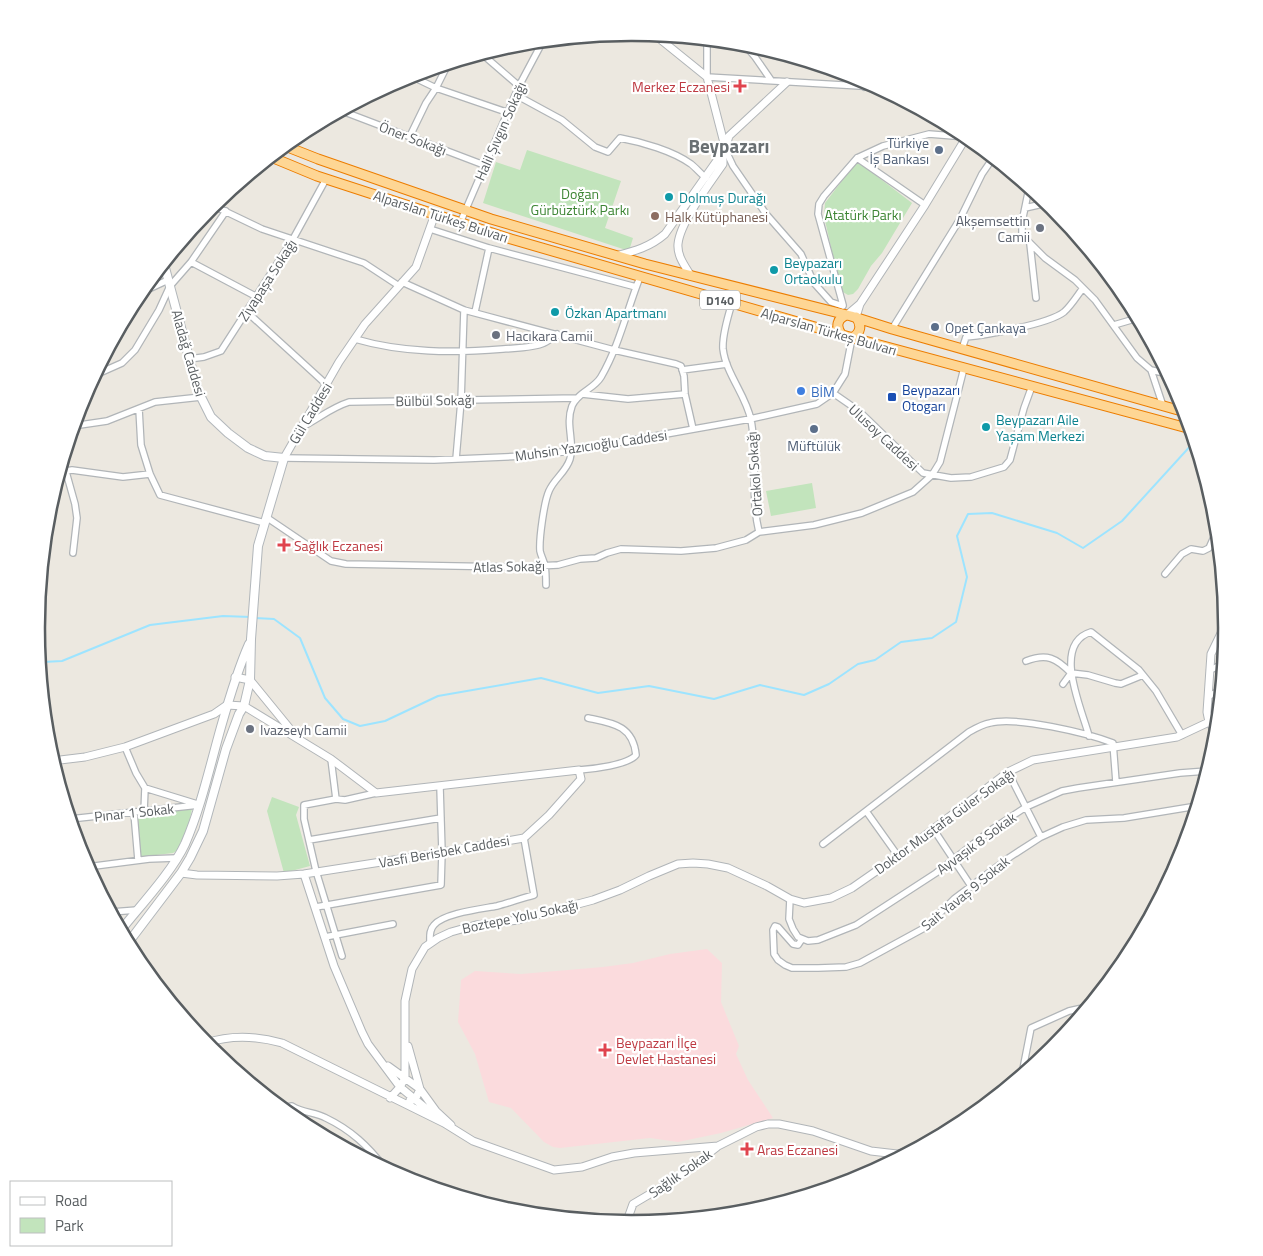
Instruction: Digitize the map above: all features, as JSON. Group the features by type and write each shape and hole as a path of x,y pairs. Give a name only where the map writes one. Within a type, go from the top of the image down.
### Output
{"highway":[{"name":"Alparslan Türkeş Bulvarı","path":"293,149 465,210 616,256 852,316 1176,410"},
{"name":"Alparslan Türkeş Bulvarı","path":"277,160 326,179 460,223 640,277 852,338 1183,427"},
{"path":"842,335 837,328 838,322 841,317 852,316 859,322 860,328 852,338"}],"main road":[{"name":"Aladağ Caddesi","path":"166,271 200,397 211,417 248,448 265,456 284,458"},
{"name":"Gül Caddesi","path":"133,937 190,858 203,831 226,749 239,714 244,706 250,680 258,546 284,458"},
{"name":"Gül Caddesi","path":"125,925 176,858 192,825 235,676 251,639"},
{"path":"182,871 176,858 190,858"}],"street":[{"path":"665,43 707,77 855,86"},
{"path":"707,46 707,77 724,153 760,206 801,254 814,283 830,302 842,305"},
{"name":"Halil Şıvgın Sokağı","path":"460,223 519,86 539,49"},
{"path":"753,54 771,80"},
{"path":"488,59 519,86"},
{"path":"410,136 426,102 444,72"},
{"path":"421,81 436,88 508,113"},
{"path":"691,276 681,260 678,246 681,230 723,164 729,136 787,82"},
{"path":"516,94 562,120 595,147 608,152 620,138 632,140 664,151 691,164 706,178"},
{"name":"Öner Sokağı","path":"350,114 484,165"},
{"path":"950,136 929,134 884,146 857,158 819,204 818,214 842,305 852,316 925,205 962,143"},
{"path":"616,256 654,244 665,234 724,153"},
{"path":"857,158 925,205"},
{"path":"892,329 960,219 982,174 990,163"},
{"name":"Ziyapaşa Sokağı","path":"189,359 204,357 221,351 294,239 326,179"},
{"path":"1027,196 1022,222 1022,233 1030,244 1045,258 1075,280 1095,300 1137,358 1151,370 1160,372"},
{"path":"1025,208 1038,205"},
{"path":"221,209 262,229 364,263 401,284 464,310 681,366 693,429"},
{"path":"154,288 169,283 191,262 226,211"},
{"name":"Gül Caddesi","path":"284,458 339,362 365,324 416,267 435,214"},
{"path":"430,229 489,248 636,287"},
{"path":"1030,244 1036,298"},
{"path":"475,312 489,248"},
{"path":"191,262 257,297"},
{"path":"546,585 545,566 540,552 540,538 549,490 564,471 570,459 569,426 572,405 579,396 599,380 622,330 640,277"},
{"path":"104,371 122,363 135,350 159,310 169,283"},
{"path":"962,349 966,337 984,336 1058,316 1069,307 1083,288"},
{"name":"Ortakol Sokağı","path":"732,303 723,346 727,364 738,385 750,419 755,454 754,491 760,532"},
{"path":"456,459 461,401 464,310"},
{"path":"247,312 327,385"},
{"path":"1114,326 1131,320"},
{"path":"355,339 380,347 404,350 462,352 518,348 544,343 557,334"},
{"path":"833,393 845,374 852,338"},
{"path":"682,370 727,364"},
{"path":"964,368 940,462 932,475 951,478 971,477 1004,467 1010,460 1032,386"},
{"path":"1151,370 1163,406"},
{"name":"Muhsin Yazıcıoğlu Caddesi","path":"284,458 456,459 525,456 571,451 750,419 817,404 833,393"},
{"name":"Ulusoy Caddesi","path":"833,393 859,411 923,473 932,475"},
{"name":"Bülbül Sokağı","path":"300,428 311,423 328,410 349,402 461,401 579,396 628,399 685,394"},
{"path":"81,425 108,421 162,401 200,397"},
{"name":"Atlas Sokağı","path":"138,409 141,445 150,474 160,495 265,520 331,561 346,564 517,567 558,565 580,559 596,558 621,549 681,551 716,548 746,540 760,532"},
{"path":"67,471 123,477 150,474"},
{"path":"66,472 76,504 77,518 73,553"},
{"name":"Ulusoy Caddesi","path":"760,532 814,525 862,513 913,492 932,475"},
{"path":"1165,574 1182,554 1191,549 1203,551 1210,548 1212,543"},
{"path":"1089,736 1071,673 1070,657 1073,648 1082,636 1091,632 1125,658 1143,676 1156,691 1182,735"},
{"path":"1209,722 1211,654 1218,639"},
{"path":"1026,661 1041,657 1049,658 1060,662 1071,673 1088,675 1122,684 1143,676"},
{"path":"1210,670 1217,667"},
{"path":"1063,684 1071,673"},
{"path":"235,676 250,680 296,737"},
{"path":"1210,696 1214,694"},
{"path":"60,760 85,757 125,747 214,714 227,705 244,706 331,759 376,793"},
{"path":"342,956 316,872 304,819 304,806 376,793 597,768 627,761 636,755 631,738 625,729 604,720 588,718"},
{"path":"823,844 969,732 992,722 1015,722 1068,730 1113,743 1116,782"},
{"name":"Doktor Mustafa Güler Sokağı","path":"790,899 804,902 831,898 852,888 934,830 1008,772 1033,760 1177,738 1209,722"},
{"path":"125,747 136,773 145,788 144,812"},
{"path":"331,759 336,800"},
{"name":"Vasfi Berisbek Caddesi","path":"182,871 197,875 267,876 304,874 524,838 581,779 579,770"},
{"path":"1008,772 1041,837"},
{"name":"Ayvaşık 8 Sokak","path":"802,939 808,942 818,940 856,925 955,860 994,828 1026,807 1062,791 1200,772"},
{"path":"316,907 441,885 440,786"},
{"path":"145,788 199,805"},
{"name":"Pınar 1 Sokak","path":"77,818 199,805"},
{"name":"Sait Yavaş 9 Sokak","path":"802,939 798,945 793,944 775,926 773,930 773,944 774,954 778,960 792,968 846,967 860,963 926,927 954,899 1010,857 1041,837 1063,827 1086,820 1124,818 1190,807"},
{"path":"866,811 898,856"},
{"path":"134,813 138,860"},
{"path":"309,840 441,818"},
{"path":"934,830 971,886"},
{"path":"430,943 430,933 433,925 440,920 466,911 496,906 534,895 524,838"},
{"path":"95,866 138,860 176,858"},
{"name":"Boztepe Yolu Sokağı","path":"405,1078 405,1001 412,969 418,957 430,943 438,938 463,928 518,920 593,900 678,864 708,864 728,868 790,899"},
{"path":"304,874 334,966 348,1002 362,1032 378,1058 400,1087 415,1100 444,1123 489,1148 554,1170 582,1167 634,1153 718,1146 756,1127 779,1124 812,1131 870,1151 892,1153"},
{"path":"790,899 789,919 798,937 802,939"},
{"path":"118,912 137,910"},
{"path":"325,937 393,924"},
{"path":"1024,1063 1031,1028 1046,1020 1078,1009"},
{"path":"215,1041 246,1036 282,1043 444,1123"},
{"path":"405,1038 420,1089 415,1100"},
{"path":"378,1058 420,1089 436,1111 458,1132"},
{"path":"390,1098 405,1078"},
{"path":"390,1098 406,1101 415,1100"},
{"path":"292,1106 300,1111 324,1116 356,1136 373,1154"},
{"name":"Sağlık Sokak","path":"629,1215 633,1204 677,1178 718,1146"}],"shaded area":[{"name":"Beypazarı İlçe Devlet Hastanesi","path":"707,949 722,963 721,1002 739,1046 736,1054 748,1080 773,1118 721,1133 678,1142 650,1138 560,1148 553,1147 544,1142 511,1108 489,1102 475,1054 458,1022 461,980 475,971 521,974 603,967"}],"green space":[{"name":"Doğan Gürbüztürk Parkı","path":"527,150 621,181 605,228 633,238 629,251 483,203 496,162 520,170"},
{"name":"Atatürk Parkı","path":"857,161 912,203 858,289 853,294 848,295 841,291 824,216 825,203"},
{"path":"812,483 816,508 771,516 766,491"},
{"path":"272,797 299,807 296,815 310,866 284,873 267,811"},
{"path":"192,809 184,840 177,850 173,853 140,857 138,815"}],"waterway":[{"path":"255,618 274,619 300,638 325,698 343,719 360,726 385,721 438,696 541,678 598,693 649,686 714,699 760,685 804,695 829,684 858,664 875,660 901,642 932,638 956,622 967,577 957,536 968,514 992,513 1057,533 1083,548 1122,521 1189,447"},
{"path":"46,662 62,661 150,625 223,616 251,617"}],"place":[{"name":"Merkez Eczanesi","path":"740,86"},
{"name":"Türkiye İş Bankası","path":"939,150"},
{"name":"Dolmuş Durağı","path":"669,197"},
{"name":"Halk Kütüphanesi","path":"655,216"},
{"name":"Akşemsettin Camii","path":"1040,228"},
{"name":"Beypazarı Ortaokulu","path":"774,270"},
{"name":"Özkan Apartmanı","path":"555,312"},
{"name":"Opet Çankaya","path":"935,327"},
{"name":"Hacıkara Camii","path":"496,335"},
{"name":"BİM","path":"801,391"},
{"name":"Beypazarı Otogarı","path":"892,397"},
{"name":"Beypazarı Aile Yaşam Merkezi","path":"986,427"},
{"name":"Müftülük","path":"814,429"},
{"name":"Sağlık Eczanesi","path":"284,545"},
{"name":"Ivazseyh Camii","path":"250,729"},
{"name":"Beypazarı İlçe Devlet Hastanesi","path":"605,1050"},
{"name":"Aras Eczanesi","path":"747,1149"}],"district":[{"name":"Beypazarı","path":"729,145"}]}
